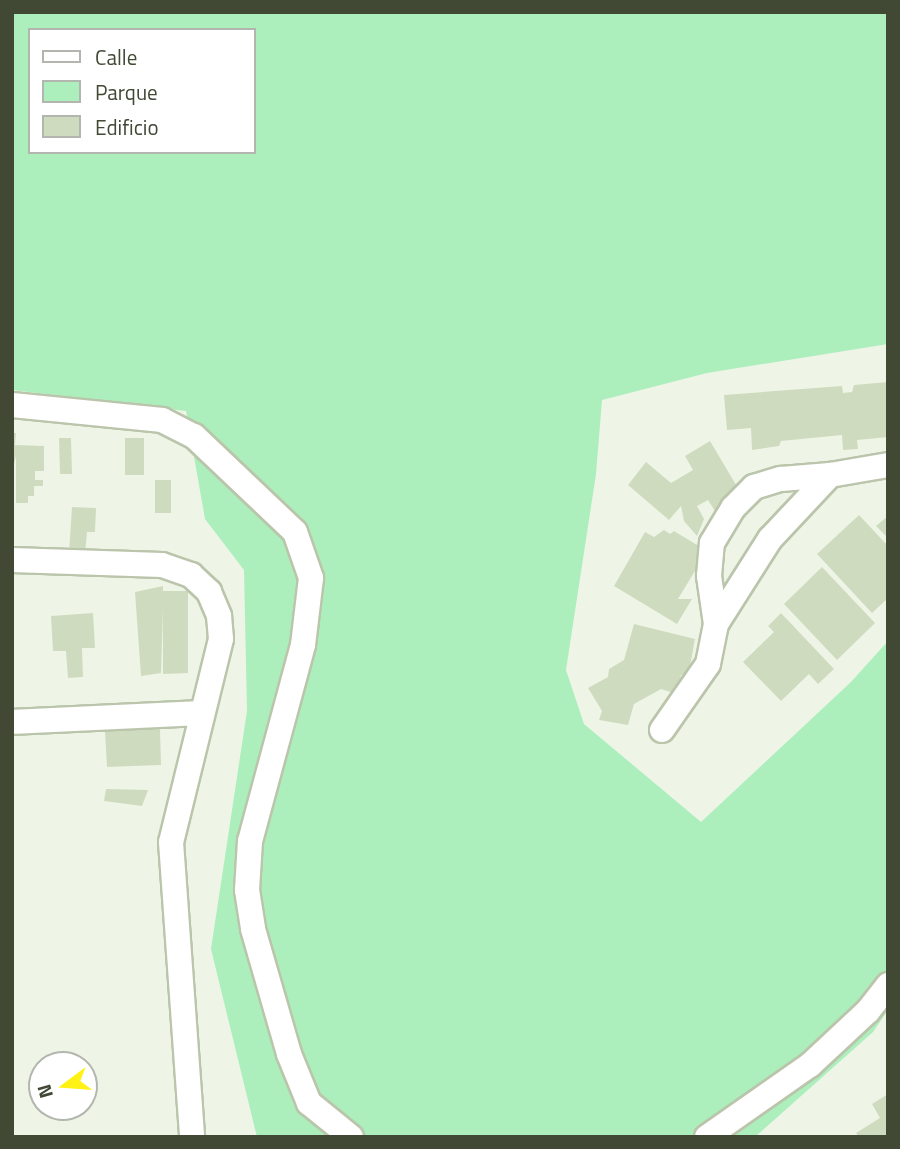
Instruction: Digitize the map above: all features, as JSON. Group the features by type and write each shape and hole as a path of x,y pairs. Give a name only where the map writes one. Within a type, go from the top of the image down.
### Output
{"street":[{"path":"12,405 162,420 194,436 295,532 311,578 303,645 250,841 247,890 253,929 289,1054 309,1103 351,1137"},
{"path":"662,730 708,664 716,624 709,576 712,543 733,508 754,488 781,478 830,475 888,466"},
{"path":"716,624 770,539 830,475"},
{"path":"12,560 162,565 191,575 209,592 219,616 221,639 200,713 171,842 192,1137"},
{"path":"12,722 200,713"},
{"path":"707,1137 810,1066 868,1011 888,985"}],"green space":[{"path":"12,12 888,12 888,344 707,373 602,400 596,474 566,670 584,724 701,822 851,682 888,641 888,1010 873,1032 755,1137 257,1137 211,949 247,711 244,570 205,519 186,411 12,390"}],"building":[{"path":"888,382 888,437 857,440 858,449 843,450 842,435 781,441 779,446 752,450 751,428 727,430 724,395 842,386 843,393 852,392 854,385"},
{"path":"12,433 16,433 15,445 44,446 44,471 35,471 35,480 43,480 43,486 34,486 34,496 28,496 28,503 16,503 16,456 12,472"},
{"path":"59,438 71,438 72,474 60,474"},
{"path":"125,438 144,438 144,475 125,475"},
{"path":"710,441 742,495 715,511 708,500 697,506 704,519 697,536 684,521 681,506 669,520 628,485 646,462 671,483 693,470 685,456"},
{"path":"155,480 171,480 171,513 155,513"},
{"path":"72,507 96,508 95,532 87,532 85,554 69,553"},
{"path":"859,515 888,546 888,598 872,613 817,554"},
{"path":"888,516 888,538 876,526"},
{"path":"664,530 670,534 674,531 707,551 678,599 692,599 677,624 614,586 645,532 654,537"},
{"path":"822,567 875,623 837,660 784,604"},
{"path":"163,586 163,591 188,591 188,673 163,674 163,609 161,673 141,676 135,592"},
{"path":"93,613 95,648 82,648 83,677 68,678 66,651 53,651 51,616"},
{"path":"781,613 834,669 818,684 809,674 781,701 743,662 774,632 768,626"},
{"path":"634,624 695,639 688,677 681,675 677,694 661,689 634,704 628,725 599,720 602,711 588,688 608,677 609,669 624,660"},
{"path":"160,729 161,765 107,767 105,731"},
{"path":"106,789 148,790 142,806 104,801"},
{"path":"888,1094 888,1137 859,1137 856,1133 880,1118 872,1104"}]}
